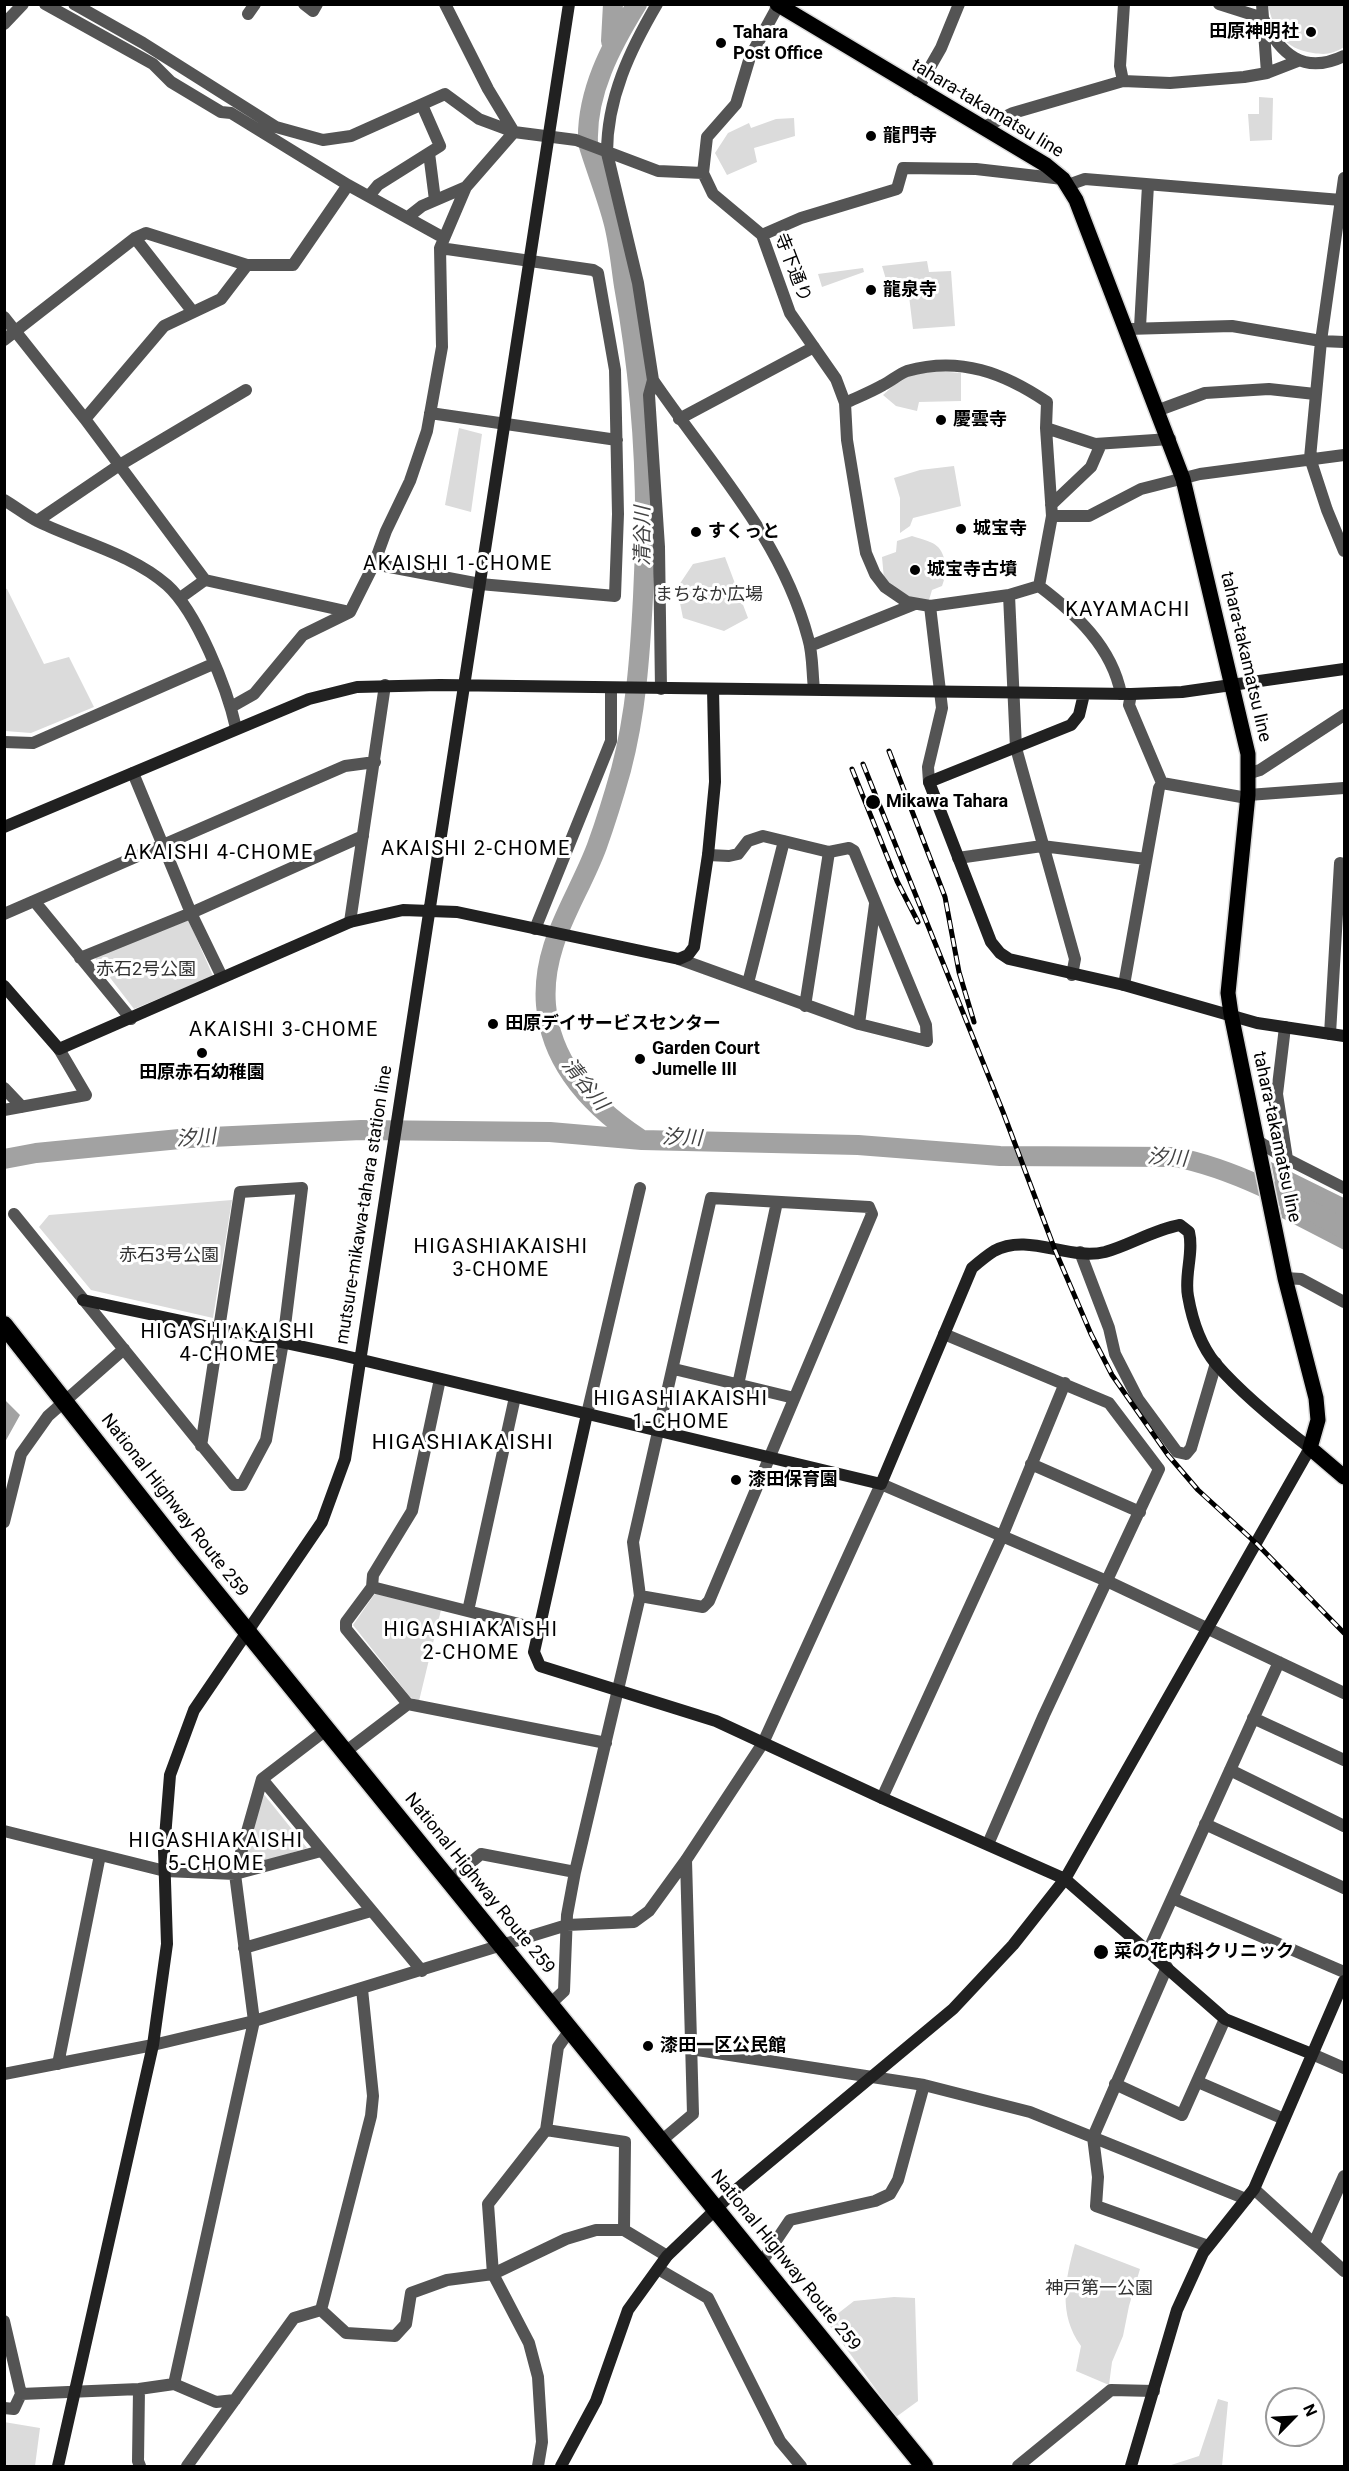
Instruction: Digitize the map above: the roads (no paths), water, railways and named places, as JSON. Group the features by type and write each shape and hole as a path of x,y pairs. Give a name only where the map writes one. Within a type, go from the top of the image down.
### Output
{"highway":[{"name":"National Highway Route 259","path":"4,1325 326,1730 924,2466"}],"main road":[{"name":"tahara-takamatsu line","path":"778,5 1046,165 1065,182 1076,200 1133,328 1183,479 1248,754 1250,773 1228,993 1279,1247 1316,1398 1318,1420 1310,1448"},
{"path":"1310,1448 1344,1476"}],"street":[{"path":"4,24 23,4"},
{"path":"45,4 153,64 171,82 221,112 231,113 348,184 408,217 442,243 529,262 593,270 597,273 615,370 618,514 615,596 480,584 374,564"},
{"path":"74,4 143,43 276,127 323,140 343,138 445,94 479,119 514,132 576,140 658,171 703,173 707,137 736,104 750,57 778,5"},
{"path":"304,4 313,11 317,4"},
{"path":"446,4 488,89 514,132"},
{"name":"mutsure-mikawa-tahara station line","path":"58,2466 153,2045 166,1944 165,1871 170,1775 194,1710 322,1522 345,1459 389,1166 431,913 569,4"},
{"path":"657,4 630,54 617,85 605,152 638,283 652,380 649,395 659,547 657,689"},
{"path":"917,90 941,48 959,4"},
{"path":"1123,81 1120,66 1124,4"},
{"path":"1219,4 1263,18 1276,42 1298,61"},
{"path":"1262,4 1267,73"},
{"path":"982,128 1013,113 1123,81 1170,82 1267,73 1298,61 1323,64 1344,56 1344,68"},
{"path":"369,196 378,184 440,146 422,105"},
{"path":"231,707 254,694 303,635 350,612 374,564 386,531 410,481 427,431 442,346 442,243 466,187 514,132"},
{"path":"429,153 435,200"},
{"path":"762,235 801,218 897,189 903,168 976,170 1065,182 1085,179 1341,200"},
{"name":"寺下通り","path":"703,173 713,194 762,235 790,313 829,368 845,403 847,440 866,553 875,574 885,587 907,602 930,606 1009,595 1039,586"},
{"path":"1344,178 1341,200 1342,228 1321,341 1311,458 1344,551"},
{"path":"4,340 135,238 146,233 247,266 293,265 348,184"},
{"path":"1148,185 1133,328 1232,326 1321,341 1344,342"},
{"path":"408,217 422,206 466,187"},
{"path":"135,238 193,312"},
{"path":"85,418 164,326 221,299 247,266"},
{"path":"4,317 85,418 118,466 206,580 350,612"},
{"path":"679,419 814,347"},
{"path":"845,403 882,386 905,371 938,366 981,368 1017,382 1047,402 1046,428 1051,510 1039,586 1066,607 1100,644 1126,694 1162,783"},
{"path":"652,380 679,419 727,478 752,515 796,602 810,646 814,689"},
{"path":"1159,410 1205,393 1269,389 1315,394"},
{"path":"37,521 118,466 246,390"},
{"path":"430,413 617,440"},
{"path":"1046,428 1101,444 1170,439"},
{"path":"1051,510 1090,467 1101,444"},
{"path":"1051,510 1089,516 1141,489 1183,479 1311,458 1344,455"},
{"path":"4,500 37,521 134,564 165,583 180,598 193,620 231,707 236,728"},
{"path":"180,598 206,580"},
{"path":"1009,595 1016,748 1075,959 1072,975"},
{"path":"810,646 915,604"},
{"path":"930,606 942,691 942,708 928,767 928,782 991,942 1000,953 1009,959 1124,985 1257,1023 1344,1036"},
{"path":"4,742 33,743 213,664"},
{"path":"4,827 236,728 333,691 385,685 1126,694 1182,692 1344,669"},
{"path":"350,922 385,685"},
{"path":"535,929 611,741 614,688"},
{"path":"679,959 688,955 694,947 708,855 715,782 713,689"},
{"path":"928,782 1071,725 1079,715 1084,694"},
{"path":"1250,773 1260,770 1344,715"},
{"path":"4,914 345,766 375,762"},
{"path":"133,773 164,843 191,913 222,977"},
{"path":"1162,783 1248,796 1344,788"},
{"path":"1124,985 1159,788 1162,783"},
{"path":"80,958 191,913 363,836"},
{"path":"59,1049 350,922 403,910 465,913 679,959 859,1024 927,1041 926,1025 854,852 849,848 829,852 756,836 738,854 708,855"},
{"path":"748,983 784,841"},
{"path":"958,858 1042,846 1146,860"},
{"path":"805,1006 829,852"},
{"path":"1330,1034 1341,910 1340,863"},
{"path":"35,902 131,1019"},
{"path":"859,1024 875,903"},
{"path":"4,986 59,1049 86,1095 4,1110"},
{"path":"1285,1027 1277,1094 1287,1159"},
{"path":"4,1088 22,1107"},
{"path":"1259,1146 1344,1188"},
{"path":"14,1214 201,1446 234,1485 242,1485 266,1440 283,1342 303,1188 240,1192 201,1446"},
{"path":"640,1188 534,1652 540,1666 716,1721 1065,1879 1149,1949 1225,2019 1344,2068"},
{"path":"549,2005 564,1991 567,1925 575,1872 640,1596 633,1542 711,1198 869,1207 872,1214 767,1458 709,1601 703,1608 640,1596"},
{"path":"738,1385 777,1202"},
{"path":"4,2074 153,2045 254,2021 503,1947 567,1925 634,1922 649,1911 686,1860 763,1743 881,1484 972,1268 996,1250 1026,1244 1080,1252 1103,1252 1180,1225 1189,1232 1192,1244 1187,1292 1192,1315 1216,1364 1310,1448 1065,1879 1013,1945 953,2009 715,2208 667,2256 628,2310 596,2401 561,2466"},
{"path":"1080,1252 1109,1328 1115,1354 1138,1400 1177,1452 1186,1454 1191,1448 1216,1364"},
{"path":"1286,1278 1301,1279 1344,1302"},
{"path":"83,1300 283,1342 881,1484 1109,1581 1344,1693"},
{"path":"944,1334 1109,1403 1159,1469 1109,1581 1044,1715 988,1844"},
{"path":"4,1522 21,1454 48,1416 124,1349"},
{"path":"674,1369 794,1398"},
{"path":"440,1379 412,1511 373,1575 372,1587 346,1622 346,1629 408,1704 606,1743"},
{"path":"882,1798 1003,1534 1065,1383"},
{"path":"468,1611 515,1397"},
{"path":"1031,1464 1140,1512"},
{"path":"372,1587 539,1629"},
{"path":"1149,1949 1279,1662"},
{"path":"345,1752 408,1704"},
{"path":"1253,1718 1344,1760"},
{"path":"174,2384 254,2021 235,1874 262,1779 326,1730"},
{"path":"1230,1770 1344,1826"},
{"path":"262,1779 422,1971"},
{"path":"1205,1824 1344,1888"},
{"path":"4,1832 165,1871 235,1874 321,1851"},
{"path":"450,1880 481,1854 575,1872"},
{"path":"58,2064 100,1855"},
{"path":"661,2141 693,2114 686,1860"},
{"path":"1172,1898 1344,1972"},
{"path":"243,1948 371,1911"},
{"path":"1167,1967 1094,2137 1098,2177 1096,2206 1208,2246"},
{"path":"1131,2466 1177,2310 1208,2246 1250,2194 1344,1981"},
{"path":"321,2310 371,2116 373,2096 362,1989"},
{"path":"1115,2084 1182,2115 1225,2019"},
{"path":"538,2466 542,2442 538,2377 529,2343 493,2274 488,2204 546,2130 558,2047 570,2030"},
{"path":"691,2049 924,2085 1030,2112 1250,2194 1314,2243 1344,2271"},
{"path":"1198,2082 1284,2120"},
{"path":"761,2263 790,2220 875,2201 890,2194 898,2180 924,2085"},
{"path":"546,2130 625,2142 624,2230"},
{"path":"1314,2243 1344,2176"},
{"path":"321,2310 346,2333 395,2336 406,2324 411,2293 447,2280 493,2274 566,2239 596,2230 624,2230 667,2256"},
{"path":"658,2269 708,2298 780,2440 801,2466"},
{"path":"187,2466 294,2318 321,2310"},
{"path":"4,2321 21,2394 14,2409 4,2408"},
{"path":"21,2394 138,2389 174,2384 216,2402 235,2400"},
{"path":"138,2389 138,2461 140,2466"},
{"path":"1018,2466 1111,2390 1154,2391"}],"waterway":[{"path":"611,41 613,4"},
{"name":"清谷川","path":"637,4 602,70 591,106 588,143 616,232 631,325 640,402 645,480 645,558 639,663 634,706 618,779 597,846 555,942 549,962 546,1005 556,1046 565,1065 590,1098 639,1138"},
{"name":"汐川","path":"4,1159 36,1153 190,1138 361,1130 550,1132 642,1140 858,1145 1000,1156 1175,1157 1241,1177 1344,1229"}],"railway":[{"path":"889,751 945,897 959,972 974,1022"},
{"path":"863,764 1003,1112 1055,1250 1091,1334 1112,1375 1168,1455 1198,1490 1257,1544 1344,1633"},
{"path":"852,769 897,881 918,922"}],"place":[{"name":"田原神明社","path":"1311,32"},
{"name":"Tahara Post Office","path":"721,43"},
{"name":"龍門寺","path":"871,136"},
{"name":"龍泉寺","path":"871,290"},
{"name":"慶雲寺","path":"941,420"},
{"name":"城宝寺","path":"961,529"},
{"name":"すくっと","path":"696,532"},
{"name":"城宝寺古墳","path":"915,570"},
{"name":"Mikawa Tahara","path":"873,802"},
{"name":"田原デイサービスセンター","path":"493,1024"},
{"name":"田原赤石幼稚園","path":"202,1053"},
{"name":"Garden Court Jumelle III","path":"640,1059"},
{"name":"漆田保育園","path":"736,1480"},
{"name":"菜の花内科クリニック","path":"1101,1952"},
{"name":"漆田一区公民館","path":"648,2046"}],"district":[{"name":"AKAISHI 1-CHOME","path":"458,565"},
{"name":"KAYAMACHI","path":"1128,611"},
{"name":"AKAISHI 2-CHOME","path":"476,850"},
{"name":"AKAISHI 4-CHOME","path":"219,854"},
{"name":"AKAISHI 3-CHOME","path":"284,1031"},
{"name":"HIGASHIAKAISHI 3-CHOME","path":"501,1260"},
{"name":"HIGASHIAKAISHI 4-CHOME","path":"228,1344"},
{"name":"HIGASHIAKAISHI 1-CHOME","path":"681,1412"},
{"name":"HIGASHIAKAISHI","path":"463,1444"},
{"name":"HIGASHIAKAISHI 2-CHOME","path":"471,1642"},
{"name":"HIGASHIAKAISHI 5-CHOME","path":"216,1854"}],"park label":[{"name":"まちなか広場","path":"709,595"},
{"name":"赤石2号公園","path":"146,970"},
{"name":"赤石3号公園","path":"169,1256"},
{"name":"神戸第一公園","path":"1099,2289"}]}
